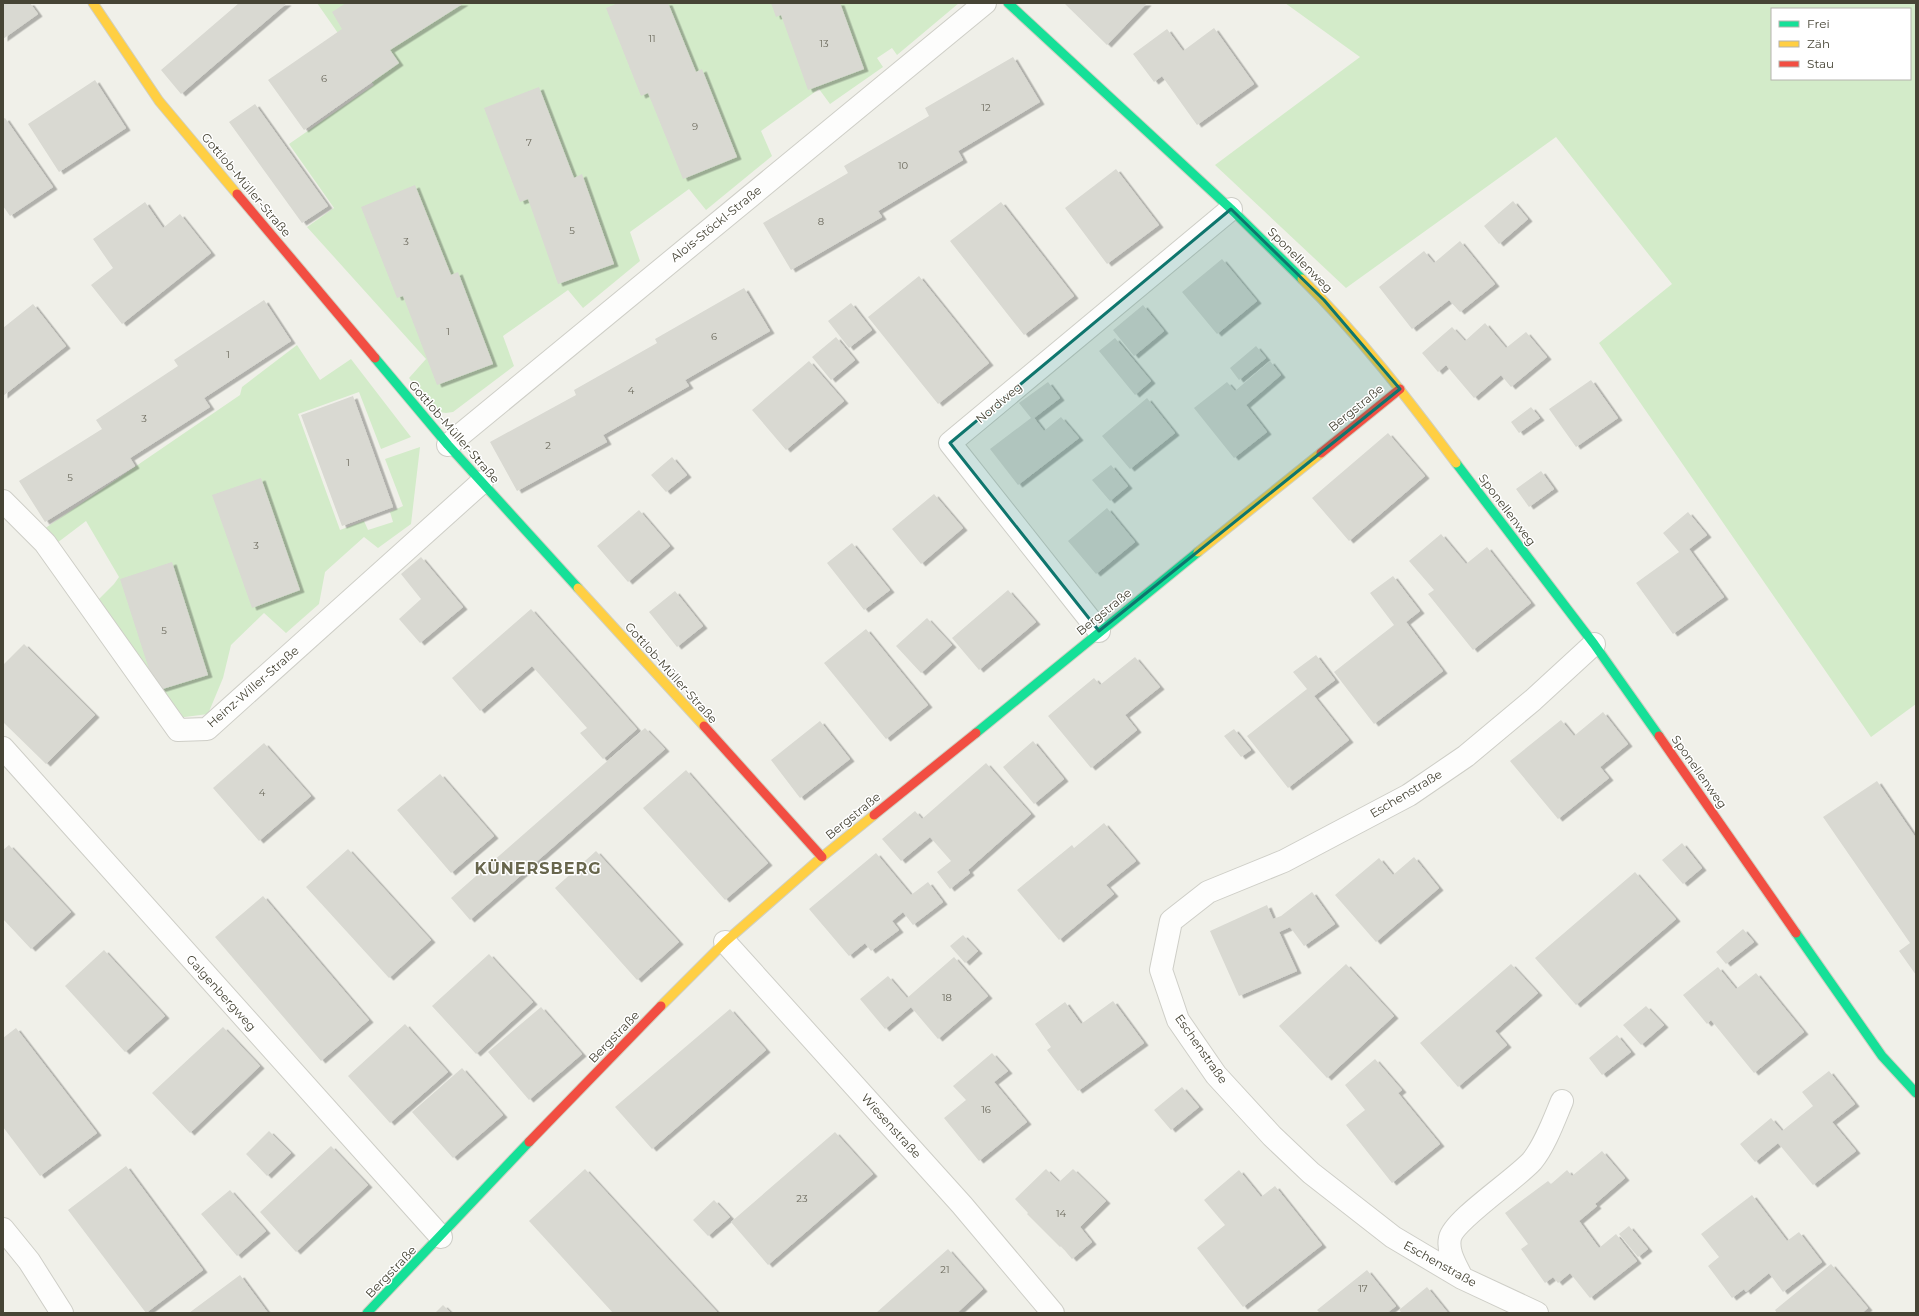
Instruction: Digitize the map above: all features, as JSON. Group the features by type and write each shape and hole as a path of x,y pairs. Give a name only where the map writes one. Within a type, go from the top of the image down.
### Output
{"street":[{"name":"Gottlob-Müller-Straße","path":"93,3 160,100 448,445 822,857"},
{"name":"Alois-Stöckl-Straße","path":"448,445 985,3"},
{"name":"Sponellenweg","path":"1008,3 1232,209 1324,300 1400,389 1594,644 1882,1056 1916,1093"},
{"name":"Nordweg","path":"1099,631 950,443 1232,209"},
{"name":"Bergstraße","path":"367,1313 627,1040 725,942 822,857 1099,631 1400,389"},
{"name":"Heinz-Willer-Straße","path":"3,500 45,543 178,730 207,729 482,482"},
{"name":"Eschenstraße","path":"1537,1313 1462,1278 1393,1237 1311,1173 1272,1136 1216,1075 1178,1020 1161,970 1171,921 1208,892 1284,861 1409,795 1466,756 1532,700 1594,644"},
{"name":"Galgenbergweg","path":"3,748 441,1237"},
{"name":"Wiesenstraße","path":"725,942 962,1205 1053,1313"},
{"path":"1462,1278 1450,1253 1450,1237 1459,1223 1532,1161 1550,1130 1562,1101"},
{"path":"3,1229 28,1261 62,1313"}],"highlighted area":[{"path":"1231,209 1324,300 1400,389 1099,631 950,443"}],"green space":[{"path":"317,3 959,3 897,55 892,48 877,58 883,67 830,104 819,89 761,131 772,156 706,210 689,189 630,232 640,261 583,308 568,290 503,336 514,366 453,412 446,413 439,412 409,378 426,359 307,227 334,208 289,144 374,85"},
{"path":"1285,3 1916,3 1916,704 1871,737 1599,343 1672,284 1556,137 1346,288 1215,165 1360,57"},
{"path":"297,345 320,380 351,359 411,437 381,449 359,392 298,414 340,530 364,521 368,530 393,522 390,512 403,506 385,459 420,447 411,524 378,548 364,537 325,572 319,604 286,633 264,613 231,645 223,678 208,714 177,718 98,600 119,577 86,521 57,543 44,529 240,395 242,387"}],"building":[{"path":"3,3 30,3 38,14 3,39"},
{"path":"239,3 287,3 181,94 161,70"},
{"path":"346,3 464,3 390,50 399,63 304,130 268,80 342,29 332,12"},
{"path":"618,3 668,3 696,72 702,69 737,157 683,179 648,93 641,96 606,8"},
{"path":"771,3 840,3 864,69 808,90 781,15 776,17"},
{"path":"1064,3 1147,3 1107,45"},
{"path":"1214,28 1254,84 1197,125 1162,76 1154,82 1133,54 1167,29 1183,51"},
{"path":"1013,57 1040,102 958,151 963,160 878,211 882,217 791,270 763,223 848,173 844,166 929,116 925,108"},
{"path":"95,80 126,128 59,172 28,124"},
{"path":"539,87 574,178 582,174 614,264 558,284 528,199 520,202 484,108"},
{"path":"255,104 328,206 302,223 229,122"},
{"path":"5,118 53,187 10,216 3,206 3,119"},
{"path":"1116,169 1159,225 1107,264 1065,208"},
{"path":"415,185 451,275 458,272 493,364 437,385 403,296 397,298 361,207"},
{"path":"1513,201 1528,219 1499,244 1484,226"},
{"path":"145,202 163,228 180,214 211,253 122,324 91,285 113,268 93,239"},
{"path":"1001,202 1074,296 1024,335 950,241"},
{"path":"1460,241 1495,284 1460,312 1449,300 1412,329 1379,287 1424,251 1434,263"},
{"path":"1222,259 1257,301 1217,334 1182,292"},
{"path":"919,276 989,363 938,404 868,317"},
{"path":"744,288 770,331 685,380 689,386 603,435 607,442 517,491 490,442 576,395 574,390 657,343 655,339"},
{"path":"264,300 291,341 204,398 210,407 130,458 135,466 45,522 19,481 102,429 96,420 178,366 174,360"},
{"path":"851,303 872,330 849,348 828,321"},
{"path":"33,304 66,346 3,396 3,328"},
{"path":"1143,305 1164,331 1134,356 1113,330"},
{"path":"1485,323 1506,348 1526,332 1547,357 1511,387 1501,375 1474,398 1446,365 1438,372 1422,353 1452,327 1465,341"},
{"path":"836,337 855,360 831,380 812,357"},
{"path":"1115,338 1151,381 1135,395 1099,351"},
{"path":"1256,346 1266,358 1239,380 1230,368"},
{"path":"809,361 844,401 786,450 752,410"},
{"path":"1270,361 1281,375 1246,405 1267,432 1234,458 1194,408 1227,382 1235,391"},
{"path":"1591,380 1618,418 1576,447 1549,409"},
{"path":"1048,382 1060,398 1034,418 1044,431 1061,417 1079,438 1018,485 990,449 1031,418 1019,403"},
{"path":"353,396 393,507 342,526 301,415"},
{"path":"1147,398 1175,433 1130,469 1102,436"},
{"path":"1531,407 1540,418 1519,433 1511,422"},
{"path":"1388,433 1425,476 1349,541 1312,498"},
{"path":"672,457 687,475 666,492 651,475"},
{"path":"1111,465 1128,486 1110,501 1092,480"},
{"path":"1541,471 1554,489 1529,507 1516,489"},
{"path":"261,478 300,590 252,608 212,495"},
{"path":"934,494 963,528 921,564 892,529"},
{"path":"1107,508 1135,542 1096,574 1068,541"},
{"path":"639,510 670,546 628,582 597,546"},
{"path":"1688,512 1707,535 1689,549 1724,597 1673,634 1636,583 1679,552 1663,533"},
{"path":"1441,534 1466,564 1487,547 1531,603 1473,650 1428,594 1434,590 1409,561"},
{"path":"852,543 890,590 864,610 827,563"},
{"path":"421,557 463,607 420,643 399,619 421,599 401,574"},
{"path":"172,562 208,675 156,691 120,579"},
{"path":"1393,576 1420,611 1406,622 1443,671 1374,724 1334,672 1394,625 1370,593"},
{"path":"1008,590 1036,622 979,670 952,638"},
{"path":"675,591 703,626 677,647 649,612"},
{"path":"531,609 637,729 603,759 580,733 587,728 532,666 480,711 452,678"},
{"path":"927,618 952,645 921,673 896,646"},
{"path":"866,629 928,705 886,739 824,663"},
{"path":"24,644 95,715 46,764 3,722 3,665"},
{"path":"1316,655 1335,680 1314,696 1349,740 1288,788 1247,736 1307,689 1293,672"},
{"path":"1135,657 1160,687 1125,715 1137,730 1091,768 1048,716 1094,678 1100,685"},
{"path":"1603,712 1628,744 1600,767 1609,778 1558,819 1510,761 1561,720 1574,736"},
{"path":"820,721 850,759 800,798 771,760"},
{"path":"645,728 665,749 470,920 451,898"},
{"path":"1234,729 1251,750 1241,757 1224,736"},
{"path":"1033,741 1064,779 1034,804 1003,767"},
{"path":"264,743 311,796 259,841 213,788"},
{"path":"986,763 1031,814 968,870 970,873 950,889 937,872 951,861 930,837 901,861 882,839 915,811 922,819"},
{"path":"686,770 768,863 725,900 643,808"},
{"path":"440,774 494,836 451,873 397,810"},
{"path":"1877,781 1916,838 1916,975 1899,951 1910,943 1823,817"},
{"path":"1104,823 1136,861 1106,885 1114,894 1059,940 1017,890 1072,845 1074,848"},
{"path":"1682,843 1702,868 1683,884 1662,860"},
{"path":"9,845 71,912 31,949 3,919 3,850"},
{"path":"348,849 431,940 389,978 306,887"},
{"path":"596,851 679,942 637,980 555,888"},
{"path":"876,853 911,895 928,882 943,902 913,925 903,912 892,921 899,930 871,951 865,943 849,956 809,909"},
{"path":"1414,857 1439,888 1376,942 1335,895 1379,858 1393,875"},
{"path":"1635,872 1676,919 1576,1005 1535,958"},
{"path":"1312,892 1335,924 1304,946 1290,927 1279,932 1297,971 1239,996 1210,931 1267,905 1273,919 1281,916"},
{"path":"263,896 369,1020 321,1061 215,937"},
{"path":"1743,929 1754,942 1726,964 1716,952"},
{"path":"963,935 978,951 965,963 950,946"},
{"path":"104,950 165,1016 125,1052 65,986"},
{"path":"489,954 533,1002 476,1054 432,1006"},
{"path":"954,957 988,996 938,1039 911,1007 885,1029 860,999 888,976 907,998"},
{"path":"1346,964 1394,1016 1327,1078 1279,1026"},
{"path":"1511,964 1538,993 1495,1031 1507,1045 1458,1087 1420,1043"},
{"path":"1718,967 1736,989 1756,973 1804,1032 1754,1073 1711,1020 1707,1024 1683,995"},
{"path":"1113,1001 1144,1043 1078,1091 1047,1050 1051,1047 1035,1024 1065,1002 1081,1024"},
{"path":"1646,1006 1664,1025 1641,1045 1623,1025"},
{"path":"541,1007 582,1054 529,1100 488,1052"},
{"path":"730,1009 766,1050 652,1149 615,1107"},
{"path":"405,1024 448,1072 390,1123 348,1076"},
{"path":"223,1027 260,1066 190,1133 152,1093"},
{"path":"16,1028 97,1133 40,1176 3,1127 3,1038"},
{"path":"1617,1035 1631,1052 1602,1075 1589,1058"},
{"path":"992,1053 1008,1071 994,1082 1027,1122 979,1161 944,1118 966,1100 953,1086"},
{"path":"1375,1059 1402,1090 1398,1093 1440,1144 1392,1183 1346,1125 1365,1110 1345,1085"},
{"path":"462,1068 503,1115 453,1158 412,1112"},
{"path":"1829,1071 1855,1104 1832,1122 1856,1151 1813,1185 1778,1143 1755,1162 1740,1144 1771,1118 1782,1131 1813,1106 1802,1092"},
{"path":"1182,1087 1199,1107 1171,1130 1154,1110"},
{"path":"269,1131 291,1153 267,1176 246,1154"},
{"path":"835,1132 873,1174 768,1265 731,1222"},
{"path":"331,1146 368,1185 296,1252 260,1212"},
{"path":"1602,1151 1625,1178 1595,1204 1597,1206 1579,1221 1599,1248 1616,1234 1637,1261 1590,1298 1570,1273 1558,1283 1553,1277 1545,1283 1521,1249 1528,1244 1505,1213 1548,1181 1551,1184 1567,1170 1572,1176"},
{"path":"126,1166 203,1270 146,1313 68,1210"},
{"path":"585,1169 718,1313 613,1313 529,1221"},
{"path":"1046,1169 1059,1182 1073,1169 1106,1201 1080,1227 1092,1242 1072,1259 1061,1246 1060,1247 1027,1214 1028,1213 1015,1199"},
{"path":"1239,1170 1261,1197 1275,1186 1322,1245 1243,1307 1197,1248 1225,1225 1204,1200"},
{"path":"230,1190 266,1231 237,1256 201,1214"},
{"path":"1752,1195 1787,1241 1799,1232 1822,1262 1783,1292 1769,1273 1746,1292 1744,1289 1732,1298 1708,1266 1719,1257 1701,1234"},
{"path":"714,1200 730,1217 708,1236 693,1220"},
{"path":"1629,1226 1648,1249 1638,1257 1619,1234"},
{"path":"948,1249 983,1289 957,1313 876,1313"},
{"path":"1831,1264 1868,1308 1862,1313 1777,1313 1775,1310"},
{"path":"1367,1270 1396,1306 1387,1313 1320,1313 1317,1310"},
{"path":"240,1275 268,1313 189,1313"},
{"path":"1427,1287 1448,1313 1402,1313 1399,1310"},
{"path":"443,1305 451,1313 435,1313"}],"traffic: fast":[{"path":"1008,3 1231,209 1302,279"},
{"path":"375,358 448,445 578,588"},
{"path":"1456,463 1594,644 1659,736"},
{"path":"976,733 1198,552"},
{"path":"1796,933 1882,1056 1916,1093"},
{"path":"367,1313 529,1142"}],"traffic: slow":[{"path":"93,3 159,101 237,194"},
{"path":"1302,279 1363,345 1401,391 1456,463"},
{"path":"1198,552 1321,453"},
{"path":"578,588 704,726"},
{"path":"661,1006 725,942 822,857 874,815"}],"traffic: jam":[{"path":"237,194 375,358"},
{"path":"1321,453 1400,389"},
{"path":"704,726 822,857"},
{"path":"874,815 976,733"},
{"path":"1659,736 1796,933"},
{"path":"529,1142 661,1006"}],"district":[{"name":"KÜNERSBERG","path":"538,868"}]}
